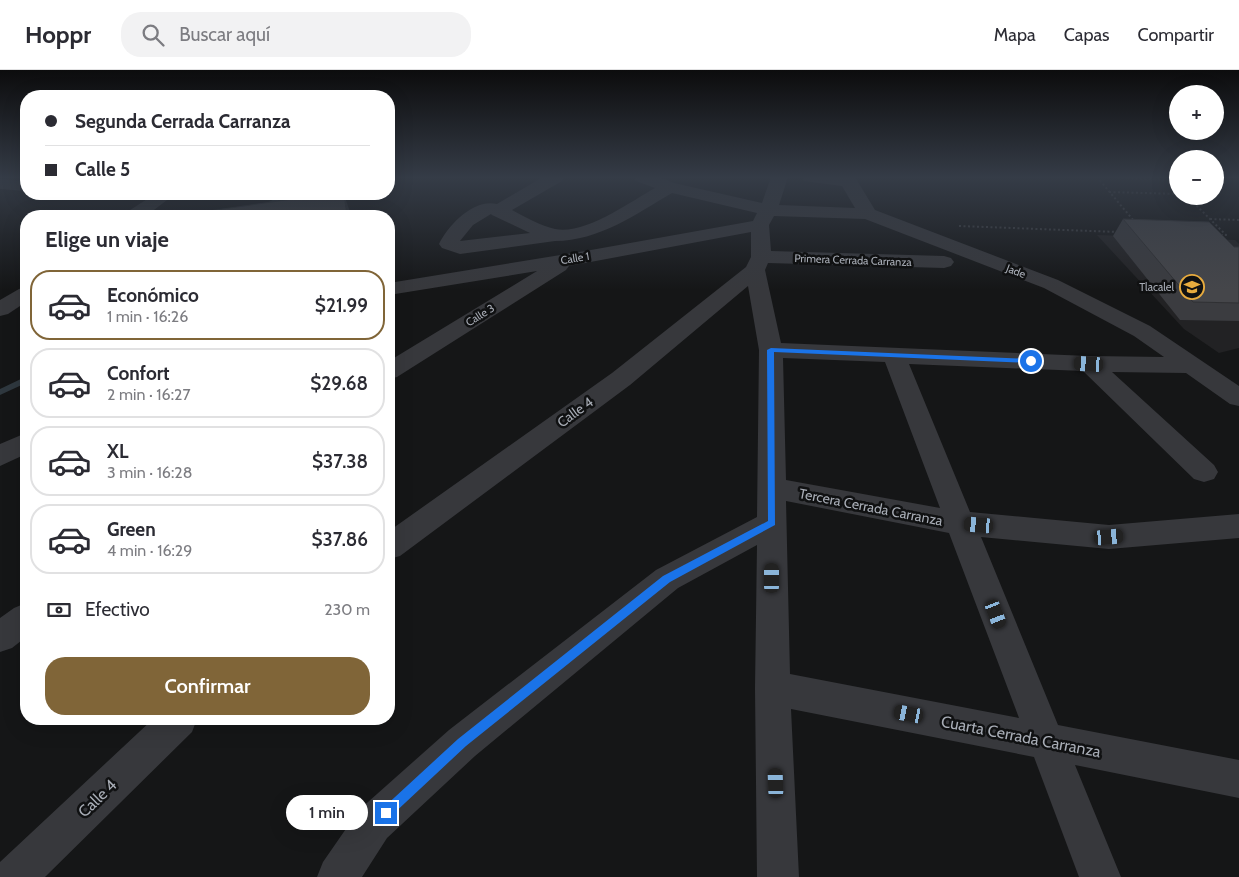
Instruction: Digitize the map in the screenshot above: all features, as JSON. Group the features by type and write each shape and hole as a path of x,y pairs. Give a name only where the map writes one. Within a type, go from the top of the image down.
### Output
{"street":[{"path":"477,215 452,236 449,244 460,248 575,234 594,228 618,215"},
{"path":"507,215 555,235"},
{"path":"757,215 764,217 758,264 771,350 773,688 778,877"},
{"name":"Jade","path":"764,217 845,215"},
{"name":"Jade","path":"870,215 1051,284 1142,331 1239,398"},
{"name":"Calle 1","path":"395,288 571,259 764,217"},
{"name":"Calle 3","path":"395,367 571,259"},
{"name":"Primera Cerrada Carranza","path":"758,264 944,262"},
{"name":"Calle 4","path":"395,543 621,379 758,264"},
{"path":"0,287 20,292"},
{"path":"0,309 20,297"},
{"path":"771,350 1089,364 1192,365"},
{"path":"894,355 1100,877"},
{"path":"1089,364 1204,472"},
{"path":"1213,380 1239,374"},
{"path":"0,456 20,446"},
{"name":"Tercera Cerrada Carranza","path":"772,488 960,523 1109,537 1239,526"},
{"path":"338,877 373,824 462,743 666,579 772,523"},
{"path":"0,638 20,623"},
{"name":"Cuarta Cerrada Carranza","path":"773,688 1239,779"},
{"name":"Calle 4","path":"15,877 174,725"}],"path":[{"path":"1128,215 1138,226"},
{"path":"1205,215 1226,235 1217,235"},
{"path":"1209,219 1239,220"},
{"path":"909,230 950,226 1124,232"}],"shaded area":[{"name":"Tlacalel","path":"1097,235 1235,240 1239,244 1239,348 1219,353 1184,329"}],"building":[{"path":"1123,219 1209,222 1234,247 1239,247 1239,303 1193,302"}],"waterway":[{"path":"0,392 20,383"}],"place":[{"name":"Tlacalel","path":"1192,287"}],"route":[{"path":"386,813 462,743 666,579 772,523 771,350 1031,361"}]}
